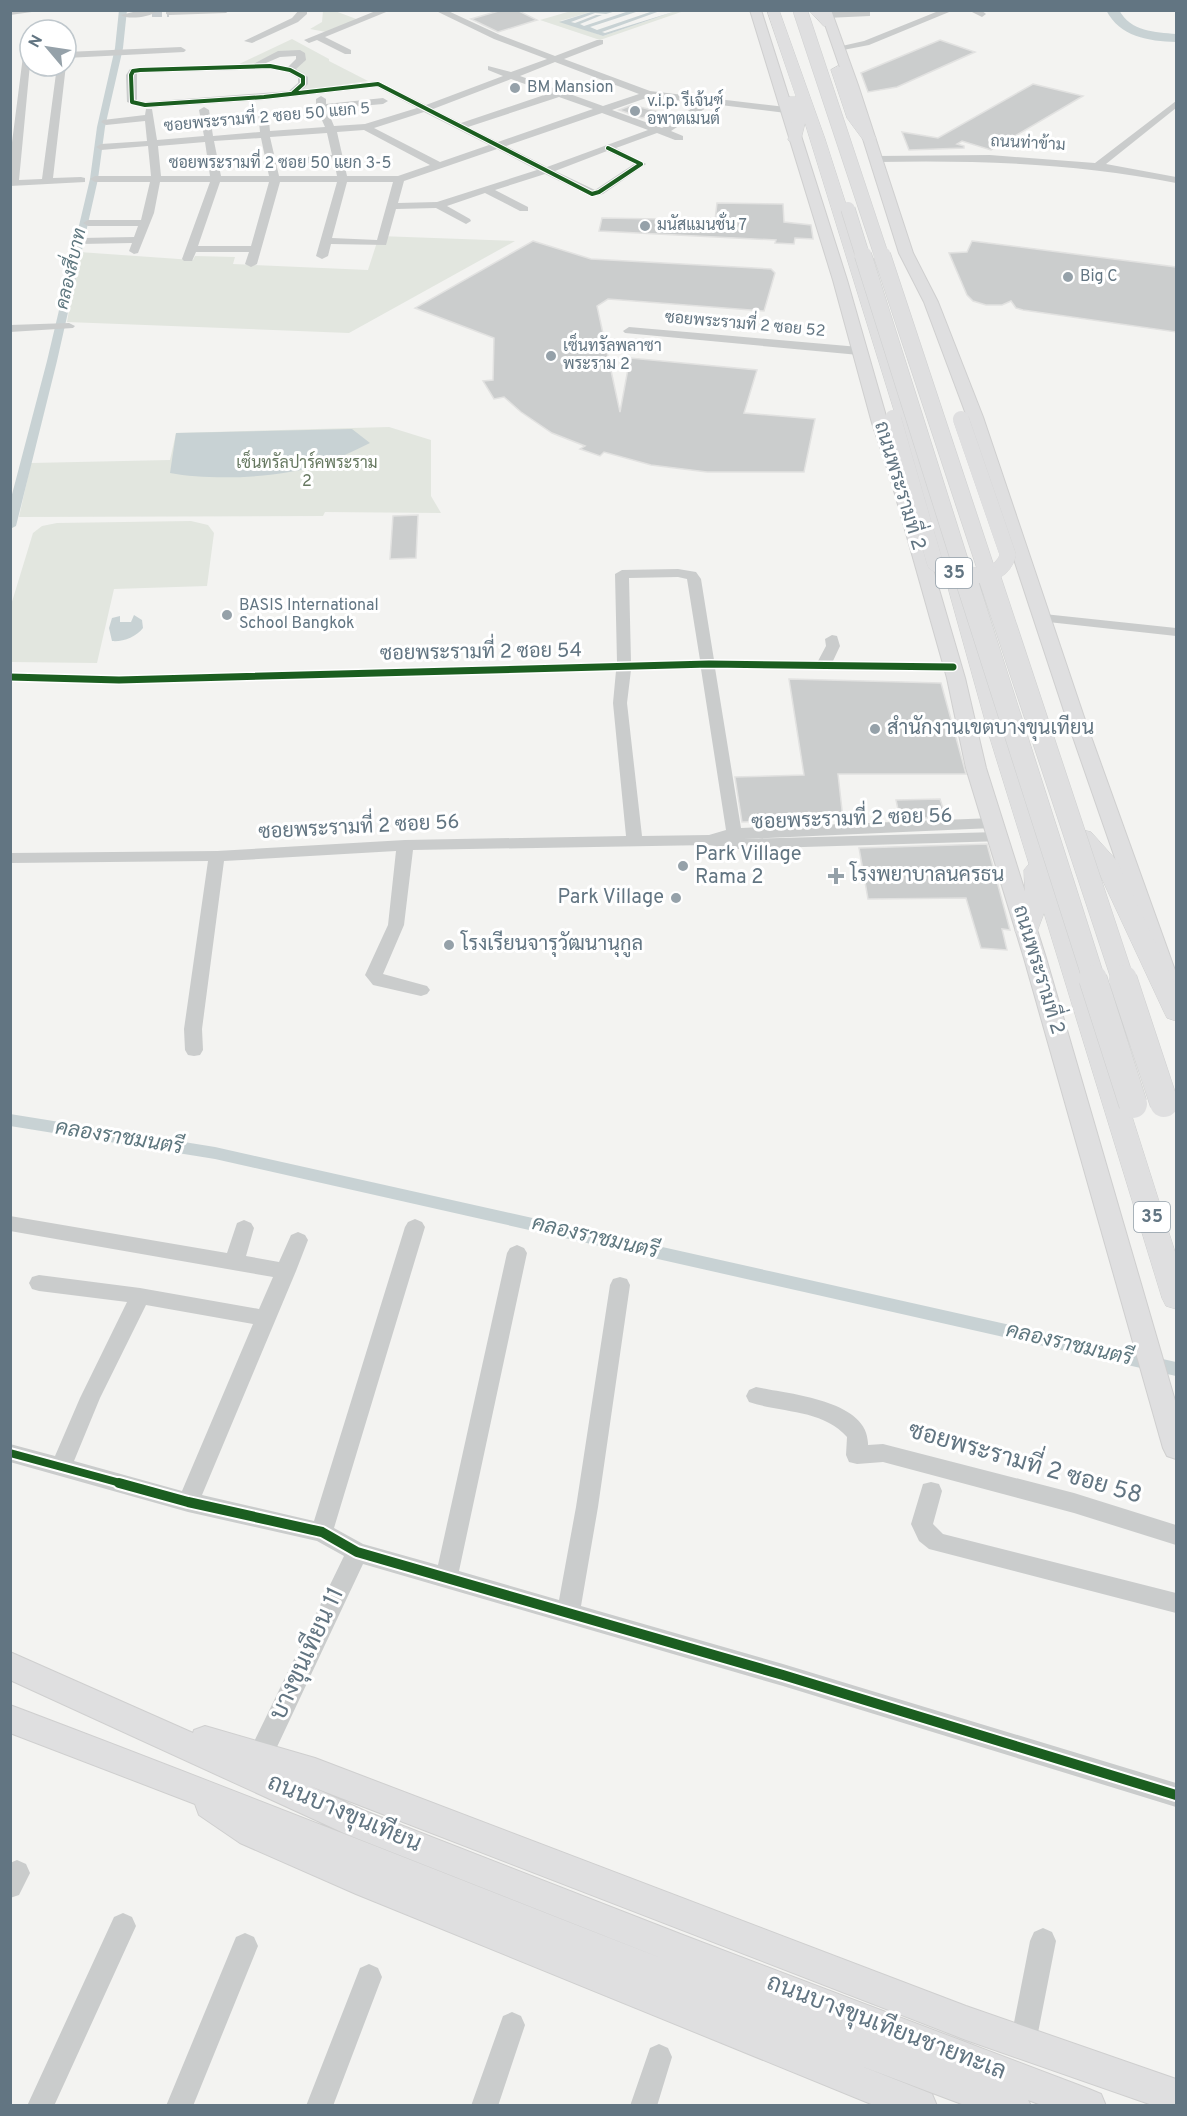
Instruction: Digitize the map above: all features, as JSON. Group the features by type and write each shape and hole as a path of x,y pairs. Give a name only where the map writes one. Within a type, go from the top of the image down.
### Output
{"highway":[{"path":"766,10 799,119 818,139"},
{"name":"ถนนพระรามที่ 2","path":"774,10 818,139 950,559 997,724 1176,1298"},
{"path":"784,10 1133,1104"},
{"path":"802,10 1170,1109"},
{"name":"35","path":"802,10 1083,837 1170,1109"},
{"path":"827,13 838,70 854,118 869,138"},
{"path":"846,138 854,118"},
{"path":"795,140 799,119"},
{"path":"1083,837 1105,861 1176,1012"},
{"path":"1027,931 1037,896 1036,845"}],"main road":[{"name":"ถนนพระรามที่ 2","path":"755,10 840,280 954,672 967,720 970,746 1027,931 1176,1448"},
{"path":"827,13 894,219 912,267 931,302 953,359 1044,618 1075,717 1176,1002"},
{"path":"840,280 860,312 935,563 958,574 987,574 1003,567 1008,561 1008,555 916,290 912,267"},
{"name":"ถนนบางขุนเทียน","path":"10,1665 677,1965"},
{"name":"ถนนบางขุนเทียน","path":"10,1719 252,1811 382,1866 677,1965"},
{"path":"129,1719 260,1755 324,1777 933,2010 1176,2096"},
{"path":"184,1786 250,1832 367,1883 900,2102"},
{"name":"ถนนบางขุนเทียนชายทะเล","path":"677,1965 1014,2106"},
{"name":"ถนนบางขุนเทียนชายทะเล","path":"677,1965 1089,2106"}],"street":[{"path":"10,12 42,10"},
{"path":"169,12 226,10"},
{"path":"249,41 300,17 303,10"},
{"path":"438,10 496,37 648,94 786,110"},
{"path":"838,48 866,43 950,10"},
{"path":"348,52 313,39 382,11"},
{"path":"125,15 152,12"},
{"path":"827,13 867,14"},
{"path":"274,29 292,34"},
{"name":"ซอยพระรามที่ 2 ซอย 50 แยก 5","path":"101,147 366,128 514,76 600,42"},
{"path":"78,55 181,50"},
{"path":"255,65 278,54 300,53 302,60 290,70"},
{"path":"293,93 305,81 303,77 290,70 255,65 136,70 131,75 132,101 136,105 264,98 375,83 589,194 597,194 641,164 608,148"},
{"path":"491,68 679,138"},
{"path":"29,78 47,181"},
{"path":"57,78 12,183 81,180"},
{"path":"460,126 560,93"},
{"path":"399,179 648,94"},
{"path":"322,256 343,179 336,158 331,130 321,103 383,101"},
{"path":"391,206 438,205 544,171 660,131 710,101"},
{"path":"1098,165 1176,104"},
{"path":"204,110 216,179 190,254 256,249"},
{"path":"251,264 275,180 265,135 263,111"},
{"path":"81,241 135,246 147,218 156,178 149,114 106,122"},
{"path":"608,127 628,119"},
{"path":"366,128 438,165"},
{"path":"293,161 336,158"},
{"name":"ถนนท่าข้าม","path":"943,159 1060,166 1176,185"},
{"name":"ถนนท่าข้าม","path":"877,162 943,159 1047,160 1098,165 1176,180"},
{"name":"ซอยพระรามที่ 2 ซอย 50 แยก 3-5","path":"96,179 399,179 382,243 326,241"},
{"path":"485,189 524,209"},
{"path":"438,205 466,221"},
{"path":"105,213 147,218"},
{"path":"88,223 147,218"},
{"path":"10,329 69,326"},
{"name":"ซอยพระรามที่ 2 ซอย 52","path":"628,331 859,351"},
{"path":"635,842 620,703 624,671 622,574 687,573 694,579 735,839"},
{"path":"1044,618 1176,632"},
{"path":"823,666 833,646 832,639"},
{"name":"ซอยพระรามที่ 2 ซอย 54","path":"10,677 119,680 144,685 335,677 823,666 954,672"},
{"name":"ซอยพระรามที่ 2 ซอย 54","path":"709,668 954,672"},
{"name":"ซอยพระรามที่ 2 ซอย 56","path":"10,858 217,856 405,845 635,842 995,830"},
{"path":"405,845 396,925 374,975 379,981 422,990"},
{"path":"194,1050 209,900 217,856"},
{"path":"10,1223 286,1270"},
{"path":"322,1532 416,1227"},
{"path":"234,1262 243,1228"},
{"path":"188,1502 298,1240"},
{"path":"447,1577 517,1253"},
{"path":"39,1283 140,1296 264,1318"},
{"path":"568,1612 587,1507 620,1285"},
{"path":"61,1467 90,1398 140,1296"},
{"name":"ซอยพระรามที่ 2 ซอย 58","path":"756,1396 830,1412 844,1419 858,1434 857,1455 883,1452 1053,1497 1176,1535"},
{"path":"10,1453 188,1502 322,1532 357,1552 783,1675 1176,1795"},
{"path":"931,1491 922,1524 927,1534 937,1542 1176,1603"},
{"name":"บางขุนเทียน 11","path":"260,1755 357,1552"},
{"path":"40,2106 123,1926"},
{"path":"1023,2043 1044,1941"},
{"path":"179,2106 245,1946"},
{"path":"319,2106 369,1977"},
{"path":"484,2106 512,2025"},
{"path":"643,2106 659,2057"}],"green space":[{"path":"323,11 335,11 359,20 326,32 310,29 322,22"},
{"path":"571,11 594,11 560,21 603,36 676,11 684,11 600,40 540,20"},
{"path":"292,39 368,81 300,91 306,85 307,78 293,69 305,56 272,55 250,65 237,65"},
{"path":"379,236 515,241 349,333 67,322 79,252 193,260 195,256 235,257 233,264 368,270"},
{"name":"เซ็นทรัลปาร์คพระราม 2","path":"389,427 431,440 431,496 441,513 325,512 323,516 19,517 31,463 170,460 176,433"},
{"path":"191,521 208,525 214,533 207,586 114,589 97,663 11,662 11,605 33,533 42,526 57,523"}],"shaded area":[{"path":"594,11 616,11 606,14 595,13 571,22 575,23 602,15 580,24 584,26 629,11 639,11 590,27 597,30 653,11 660,11 602,32 605,33 676,11 603,36 559,22"},
{"path":"352,429 370,443 329,462 306,469 247,477 206,477 170,473 176,433"},
{"path":"134,615 142,620 143,628 129,638 112,641 109,628 112,618 120,616 120,622 131,622"}],"building":[{"path":"502,10 517,10 537,20 498,32 471,19"},
{"path":"940,40 975,52 897,87 868,92 861,73"},
{"path":"1033,84 1083,96 991,150 962,141 957,144 964,148 909,150 902,132 938,138"},
{"name":"v.i.p. รีเจ้นซ์ อพาตเมนต์","path":"632,105 660,112 642,118 619,110"},
{"path":"717,203 783,204 784,222 811,225 813,239 795,238 794,244 775,243 776,240 599,231 602,218 715,220"},
{"name":"เซ็นทรัลพลาซา พระราม 2","path":"533,241 591,259 771,269 775,273 764,311 608,299 597,306 620,412 630,358 757,370 744,413 815,419 804,472 707,472 651,465 604,452 600,456 580,449 585,446 552,433 504,397 494,399 483,381 493,380 494,338 415,308"},
{"name":"Big C","path":"972,241 1176,267 1176,332 1023,310 1016,308 1011,301 1002,305 986,305 973,301 967,295 949,253 967,252"},
{"path":"418,515 416,558 390,559 393,516"},
{"name":"สำนักงานเขตบางขุนเทียน","path":"789,679 941,683 966,774 838,774 843,819 742,822 735,777 804,775"},
{"path":"940,799 946,817 900,819 896,800"},
{"path":"987,844 1010,930 1002,929 1007,950 981,948 966,898 868,899 859,848"}],"waterway":[{"name":"คลองสี่บาท","path":"10,526 52,361 94,179 101,127 119,48 123,10"},
{"path":"1112,10 1123,25 1139,33 1176,38"},
{"name":"คลองราชมนตรี","path":"10,1120 215,1153 1176,1369"}],"tunnel":[{"path":"152,12 169,12"}],"cycle path":[{"path":"293,93 303,84 303,77 290,70 270,66 140,70 133,71 131,75 132,102 145,105 264,97 378,84 592,194 599,192 641,164 608,148"},
{"path":"10,677 119,680 709,664 953,667"},
{"path":"10,1453 188,1502 322,1532 357,1552 783,1675 1176,1795"}],"place":[{"name":"BM Mansion","path":"515,88"},
{"name":"v.i.p. รีเจ้นซ์ อพาตเมนต์","path":"635,111"},
{"name":"มนัสแมนชั่น 7","path":"645,226"},
{"name":"Big C","path":"1068,277"},
{"name":"เซ็นทรัลพลาซา พระราม 2","path":"551,356"},
{"name":"BASIS International School Bangkok","path":"227,615"},
{"name":"สำนักงานเขตบางขุนเทียน","path":"875,729"},
{"name":"Park Village Rama 2","path":"683,866"},
{"name":"โรงพยาบาลนครธน","path":"836,876"},
{"name":"Park Village","path":"676,898"},
{"name":"โรงเรียนจารุวัฒนานุกูล","path":"449,945"}]}
